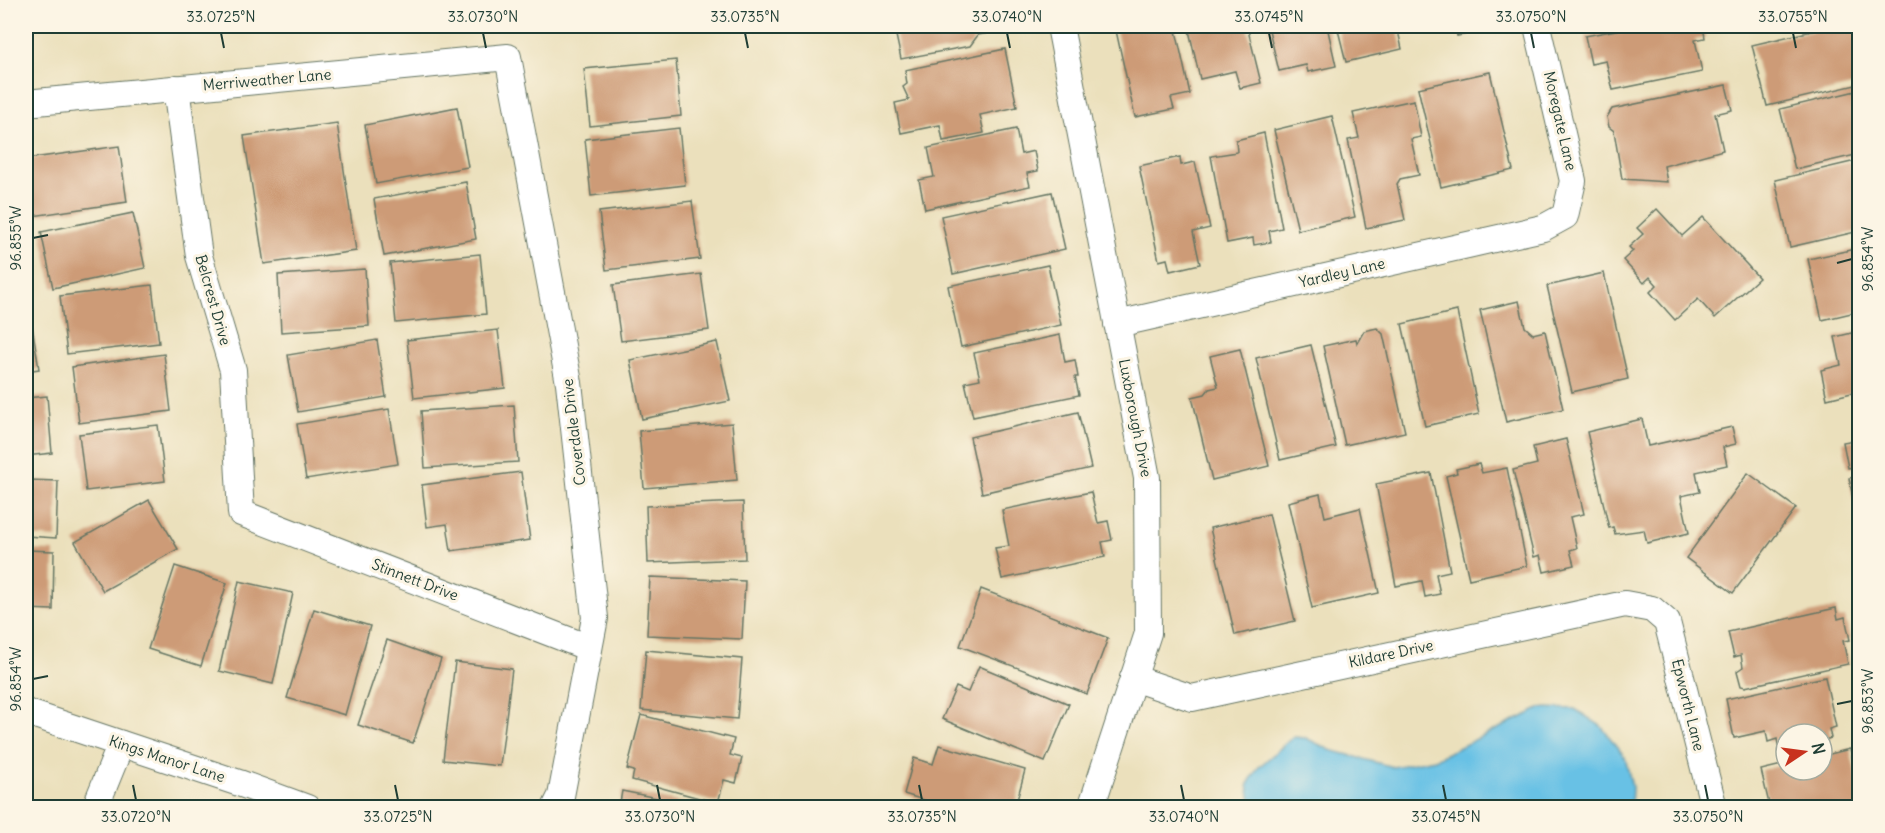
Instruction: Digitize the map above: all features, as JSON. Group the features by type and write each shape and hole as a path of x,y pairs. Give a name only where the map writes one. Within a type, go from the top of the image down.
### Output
{"street":[{"name":"Luxborough Drive","path":"1060,26 1147,478 1148,633 1091,807"},
{"name":"Moregate Lane","path":"1538,26 1573,181 1565,216"},
{"name":"Merriweather Lane","path":"26,103 508,57"},
{"name":"Coverdale Drive","path":"508,57 569,383 595,618 561,796 555,807"},
{"name":"Belcrest Drive","path":"176,88 199,256 232,370 241,513"},
{"name":"Yardley Lane","path":"1117,324 1543,228 1565,216"},
{"name":"Stinnett Drive","path":"241,513 589,648"},
{"name":"Kildare Drive","path":"1133,678 1192,698 1625,604 1652,609"},
{"name":"Epworth Lane","path":"1652,609 1667,622 1714,807"},
{"name":"Kings Manor Lane","path":"26,712 307,807"},
{"path":"95,807 121,744"}],"water":[{"path":"1541,708 1575,709 1601,726 1625,757 1632,787 1631,807 1252,807 1248,784 1258,768 1293,737 1306,738 1330,750 1393,767 1435,759"}],"building":[{"path":"894,26 1000,26 1001,31 978,35 970,46 901,59"},
{"path":"1115,26 1175,26 1190,94 1171,98 1174,109 1135,117"},
{"path":"1188,26 1247,26 1261,83 1240,88 1235,71 1200,79"},
{"path":"1268,26 1327,26 1336,66 1308,72 1306,65 1279,71"},
{"path":"1337,26 1397,26 1402,49 1346,62"},
{"path":"1455,26 1481,26 1482,31 1457,36"},
{"path":"1637,26 1703,26 1705,38 1695,40 1702,72 1613,90 1606,61 1591,64 1585,36"},
{"path":"1834,26 1860,26 1860,84 1767,106 1752,45"},
{"path":"1005,49 1017,107 980,115 984,133 943,141 940,125 901,133 895,103 909,100 903,87 907,84 905,70"},
{"path":"676,60 681,116 590,126 584,69"},
{"path":"1490,72 1513,170 1441,187 1418,88"},
{"path":"1726,85 1732,110 1715,114 1723,150 1664,166 1667,182 1622,179 1614,131 1609,127 1607,117 1612,109"},
{"path":"1860,90 1860,154 1795,169 1780,109"},
{"path":"1414,100 1421,137 1411,139 1419,175 1400,179 1397,184 1405,220 1366,228 1348,140 1359,138 1353,113"},
{"path":"457,107 468,167 376,184 365,125"},
{"path":"1332,116 1355,217 1298,230 1274,130"},
{"path":"337,123 356,251 264,264 244,136"},
{"path":"679,128 685,185 591,196 585,139"},
{"path":"1016,129 1021,154 1034,151 1038,171 1027,173 1030,186 925,209 919,180 934,177 928,148"},
{"path":"1264,133 1282,228 1269,231 1271,242 1254,245 1253,238 1227,243 1211,156 1237,152 1236,140"},
{"path":"119,146 127,202 33,216 26,159"},
{"path":"1180,157 1181,165 1195,162 1210,228 1193,232 1200,264 1170,271 1167,259 1159,261 1139,166"},
{"path":"1860,160 1860,231 1790,247 1775,180"},
{"path":"466,182 476,239 384,256 374,199"},
{"path":"1052,192 1065,249 953,274 941,216"},
{"path":"692,201 700,259 606,270 599,212"},
{"path":"1657,209 1682,236 1703,217 1759,278 1715,318 1698,299 1675,320 1650,292 1657,285 1650,277 1644,283 1623,260 1633,251 1629,247 1643,234 1637,228"},
{"path":"133,213 145,268 53,288 41,232"},
{"path":"1860,248 1860,311 1822,320 1808,259"},
{"path":"480,254 486,314 396,323 390,263"},
{"path":"1048,265 1061,325 961,347 948,286"},
{"path":"365,269 369,326 281,332 278,275"},
{"path":"1604,273 1628,379 1572,392 1547,286"},
{"path":"701,274 709,330 621,341 613,285"},
{"path":"152,285 159,343 67,354 60,296"},
{"path":"1519,301 1525,327 1533,334 1545,331 1563,409 1506,422 1480,310"},
{"path":"1457,311 1479,414 1425,426 1402,324"},
{"path":"26,313 30,313 39,369 26,371"},
{"path":"1377,328 1383,334 1405,432 1345,445 1323,346 1356,339 1357,343 1364,331"},
{"path":"498,330 505,388 414,398 407,340"},
{"path":"1860,331 1860,391 1827,399 1821,370 1841,365 1835,337"},
{"path":"1060,335 1065,362 1075,360 1078,377 1075,377 1079,395 973,417 965,382 980,379 974,353"},
{"path":"377,340 386,397 298,412 288,355"},
{"path":"717,342 730,401 642,419 630,360"},
{"path":"1311,345 1336,447 1280,460 1256,358"},
{"path":"1240,349 1269,466 1212,480 1192,397 1205,394 1209,389 1218,387 1210,356"},
{"path":"164,354 171,411 79,423 72,367"},
{"path":"47,396 52,453 26,456 26,398"},
{"path":"514,405 518,462 425,468 421,411"},
{"path":"389,409 398,464 306,479 297,424"},
{"path":"1078,412 1091,468 982,493 970,437"},
{"path":"1642,419 1648,446 1732,427 1736,444 1723,447 1727,465 1696,472 1700,492 1681,496 1689,533 1647,543 1644,530 1615,534 1613,527 1609,528 1587,432"},
{"path":"732,423 737,480 644,488 639,431"},
{"path":"158,425 165,481 86,491 79,434"},
{"path":"1566,439 1584,514 1570,517 1577,548 1570,550 1574,565 1544,572 1540,555 1534,557 1513,470 1537,464 1533,447"},
{"path":"1860,439 1860,466 1848,468 1843,442"},
{"path":"1479,464 1482,473 1507,468 1527,566 1469,579 1446,476 1457,473 1456,469"},
{"path":"521,472 530,540 451,551 447,524 427,527 422,485"},
{"path":"1431,473 1450,571 1436,574 1440,594 1425,597 1422,581 1396,586 1376,484"},
{"path":"1748,473 1796,508 1733,593 1686,558"},
{"path":"1860,476 1860,523 1858,523 1849,478"},
{"path":"26,480 58,481 56,538 26,536"},
{"path":"1091,492 1098,523 1108,521 1112,540 1102,542 1105,557 1002,579 995,548 1009,546 1002,510"},
{"path":"1320,494 1325,517 1360,508 1379,593 1312,608 1288,502"},
{"path":"149,500 178,549 103,591 75,542"},
{"path":"743,502 745,559 648,563 646,506"},
{"path":"1269,514 1295,621 1235,635 1210,528"},
{"path":"26,550 54,551 53,610 26,609"},
{"path":"175,566 227,583 201,666 148,649"},
{"path":"650,577 745,581 742,639 647,635"},
{"path":"239,581 293,593 273,684 219,671"},
{"path":"981,589 1108,638 1087,694 960,646"},
{"path":"1836,608 1838,619 1845,617 1850,640 1843,641 1848,664 1741,686 1737,671 1743,667 1741,655 1734,657 1728,632"},
{"path":"314,609 370,626 345,715 287,698"},
{"path":"387,640 441,659 413,743 358,725"},
{"path":"646,650 742,659 737,719 641,710"},
{"path":"455,662 512,669 500,766 443,760"},
{"path":"979,666 1069,704 1045,762 942,719 956,687 968,692"},
{"path":"1825,677 1836,727 1834,728 1834,722 1774,722 1774,740 1768,742 1766,731 1734,738 1726,699"},
{"path":"641,715 734,739 730,755 742,758 736,783 724,780 718,803 632,780 634,771 627,769"},
{"path":"939,745 1025,770 1015,808 950,808 904,794 914,758 933,764"},
{"path":"1850,749 1860,792 1860,808 1770,808 1761,770 1774,767 1774,782 1834,782 1834,753"},
{"path":"622,791 698,806 698,808 619,808"}]}
